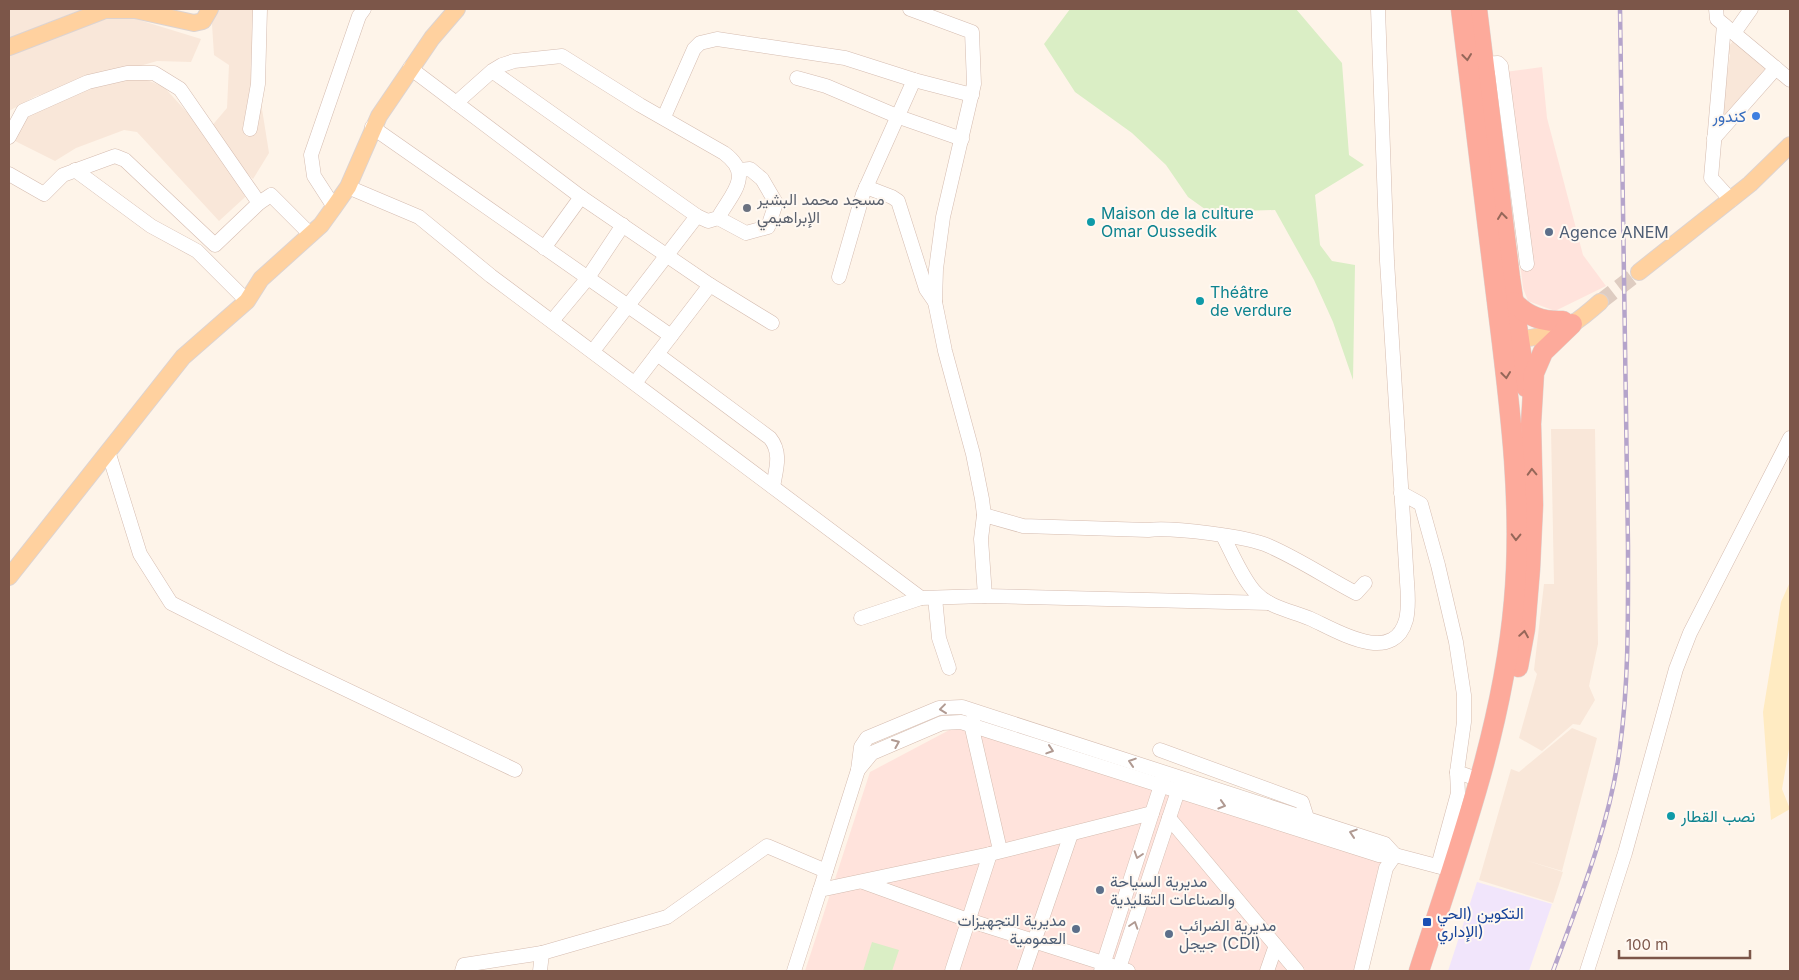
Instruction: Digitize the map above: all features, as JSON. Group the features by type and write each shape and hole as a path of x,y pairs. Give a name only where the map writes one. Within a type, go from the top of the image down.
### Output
{"highway":[{"path":"1461,9 1487,220 1531,424"},
{"path":"1419,971 1445,868 1480,780 1503,679 1514,601 1517,534 1513,443 1514,302 1476,9"},
{"path":"1514,302 1526,313 1536,318 1567,322"},
{"path":"1432,971 1502,746 1513,697 1525,629 1530,569 1533,505 1531,424 1536,365 1547,347 1567,322"}],"main road":[{"path":"9,47 105,10 144,11 194,24 204,21 210,9"},
{"path":"9,577 183,357 247,301 261,279 310,234 334,207 348,187 372,127 410,68 457,9"},
{"path":"1639,272 1731,200 1790,145"},
{"path":"1514,340 1567,322"}],"street":[{"path":"250,130 257,100 260,9"},
{"path":"334,207 314,176 311,155 359,16 364,9"},
{"path":"910,9 972,32 975,69 972,95 943,217 936,269 935,302 945,352 973,454 984,515 982,539 985,596"},
{"path":"1223,536 1255,592 1269,603 1364,642 1384,643 1392,640 1402,628 1407,613 1387,261 1378,9"},
{"path":"1716,9 1717,19 1790,80"},
{"path":"1731,200 1711,178 1714,138 1729,29 1751,9"},
{"path":"664,117 694,49 700,43 717,39 845,58 914,80 972,95"},
{"path":"456,103 492,71 514,61 562,56 724,153 744,173 762,179 776,203 768,227 746,233 718,218"},
{"path":"1483,64 1498,63 1501,66 1527,264"},
{"path":"410,68 581,197 710,285 772,323"},
{"path":"1714,138 1776,68"},
{"path":"492,71 697,216 708,221 718,218 744,173"},
{"path":"9,137 23,111 88,82 127,73 154,73 180,89 259,203"},
{"path":"797,78 826,86 899,117 962,139"},
{"path":"839,277 866,187 914,80"},
{"path":"372,127 671,336"},
{"path":"9,174 44,194 62,175 115,156 125,160 215,245 259,203 271,195 310,234"},
{"path":"75,170 151,226 197,251 247,301"},
{"path":"348,187 419,217 491,276 921,598"},
{"path":"866,187 892,196 898,201 922,280 935,302"},
{"path":"544,248 581,197"},
{"path":"593,351 697,216"},
{"path":"552,321 587,279 623,225"},
{"path":"635,383 710,285"},
{"path":"657,354 770,438 776,446 778,456 773,487"},
{"path":"1587,971 1625,853 1676,669 1690,634 1790,438"},
{"path":"108,451 140,554 171,603 282,659 515,770"},
{"path":"1401,492 1421,504 1438,564 1454,635 1465,710 1457,772 1458,793 1452,847"},
{"path":"984,515 1023,526 1148,530 1163,528 1223,536 1267,545 1356,593 1365,583"},
{"path":"861,618 921,598 985,596 1269,603"},
{"path":"935,598 939,638 950,668"},
{"path":"794,971 858,770 861,747 867,738 939,708 962,707 974,718 1163,779 1182,778 1307,818 1385,844 1395,855"},
{"path":"952,971 968,920 995,852 974,718"},
{"path":"1160,750 1302,802 1307,818"},
{"path":"1198,784 1204,766"},
{"path":"1457,772 1480,780"},
{"path":"862,881 968,920 1034,940 1102,967 1122,970 1182,778"},
{"path":"1163,779 1178,792 1196,798 1379,855 1395,855 1445,868"},
{"path":"1102,967 1163,779"},
{"path":"820,890 1071,834 1152,811 1170,814 1196,798"},
{"path":"1170,814 1276,948 1297,971"},
{"path":"1024,971 1071,834"},
{"path":"462,971 464,965 542,953 667,917 766,846 826,871"},
{"path":"1361,971 1386,868 1395,855"},
{"path":"1267,971 1276,948"},
{"path":"540,971 542,953"}],"shaded area":[{"path":"9,9 99,9 75,12 9,38"},
{"path":"211,9 260,9 258,84 269,153 253,179 228,156 255,188 219,221 137,132 124,130 76,148 55,161 11,139 28,116 90,86 123,79 147,80 164,87 222,151 210,128 227,108 229,65 214,55"},
{"path":"107,19 136,19 201,39 191,62 157,61 36,96 9,111 9,54 79,26"},
{"path":"1736,38 1771,68 1726,120 1721,116 1730,55 1725,50"},
{"path":"1542,67 1547,118 1583,255 1606,286 1555,311 1528,301 1523,288 1497,73"},
{"path":"1551,429 1595,429 1598,644 1589,686 1595,700 1580,725 1573,724 1542,751 1519,738 1537,674 1534,670 1544,584 1554,584"},
{"path":"955,727 1388,865 1354,971 805,971 870,772"},
{"path":"1572,728 1597,738 1562,871 1525,860 1563,872 1553,903 1479,880 1511,769 1519,772"},
{"path":"1477,882 1552,904 1529,971 1448,971"}],"green space":[{"path":"1070,9 1296,9 1342,63 1349,155 1364,165 1315,195 1320,245 1332,261 1355,265 1353,380 1333,322 1314,280 1275,210 1209,212 1188,197 1166,165 1132,133 1075,92 1044,44"},
{"path":"872,942 899,950 892,971 863,971"}],"sand":[{"path":"1790,582 1790,743 1782,789 1790,809 1771,820 1763,712 1781,602"}],"tunnel":[{"path":"1600,302 1639,272"}],"railway":[{"path":"1553,971 1602,832 1620,747 1625,697 1628,546 1620,9"}],"place":[{"name":"كندور","path":"1756,116"},
{"name":"مسجد محمد البشير الإبراهيمي","path":"747,208"},
{"name":"Maison de la culture Omar Oussedik","path":"1091,222"},
{"name":"Agence ANEM","path":"1549,232"},
{"name":"Théâtre de verdure","path":"1200,301"},
{"name":"نصب القطار","path":"1671,816"},
{"name":"مديرية السياحة والصناعات التقليدية","path":"1100,890"},
{"name":"التكوين (الحي الإداري)","path":"1427,922"},
{"name":"مديرية التجهيزات العمومية","path":"1076,929"},
{"name":"مديرية الضرائب جيجل (CDI)","path":"1169,934"}]}
